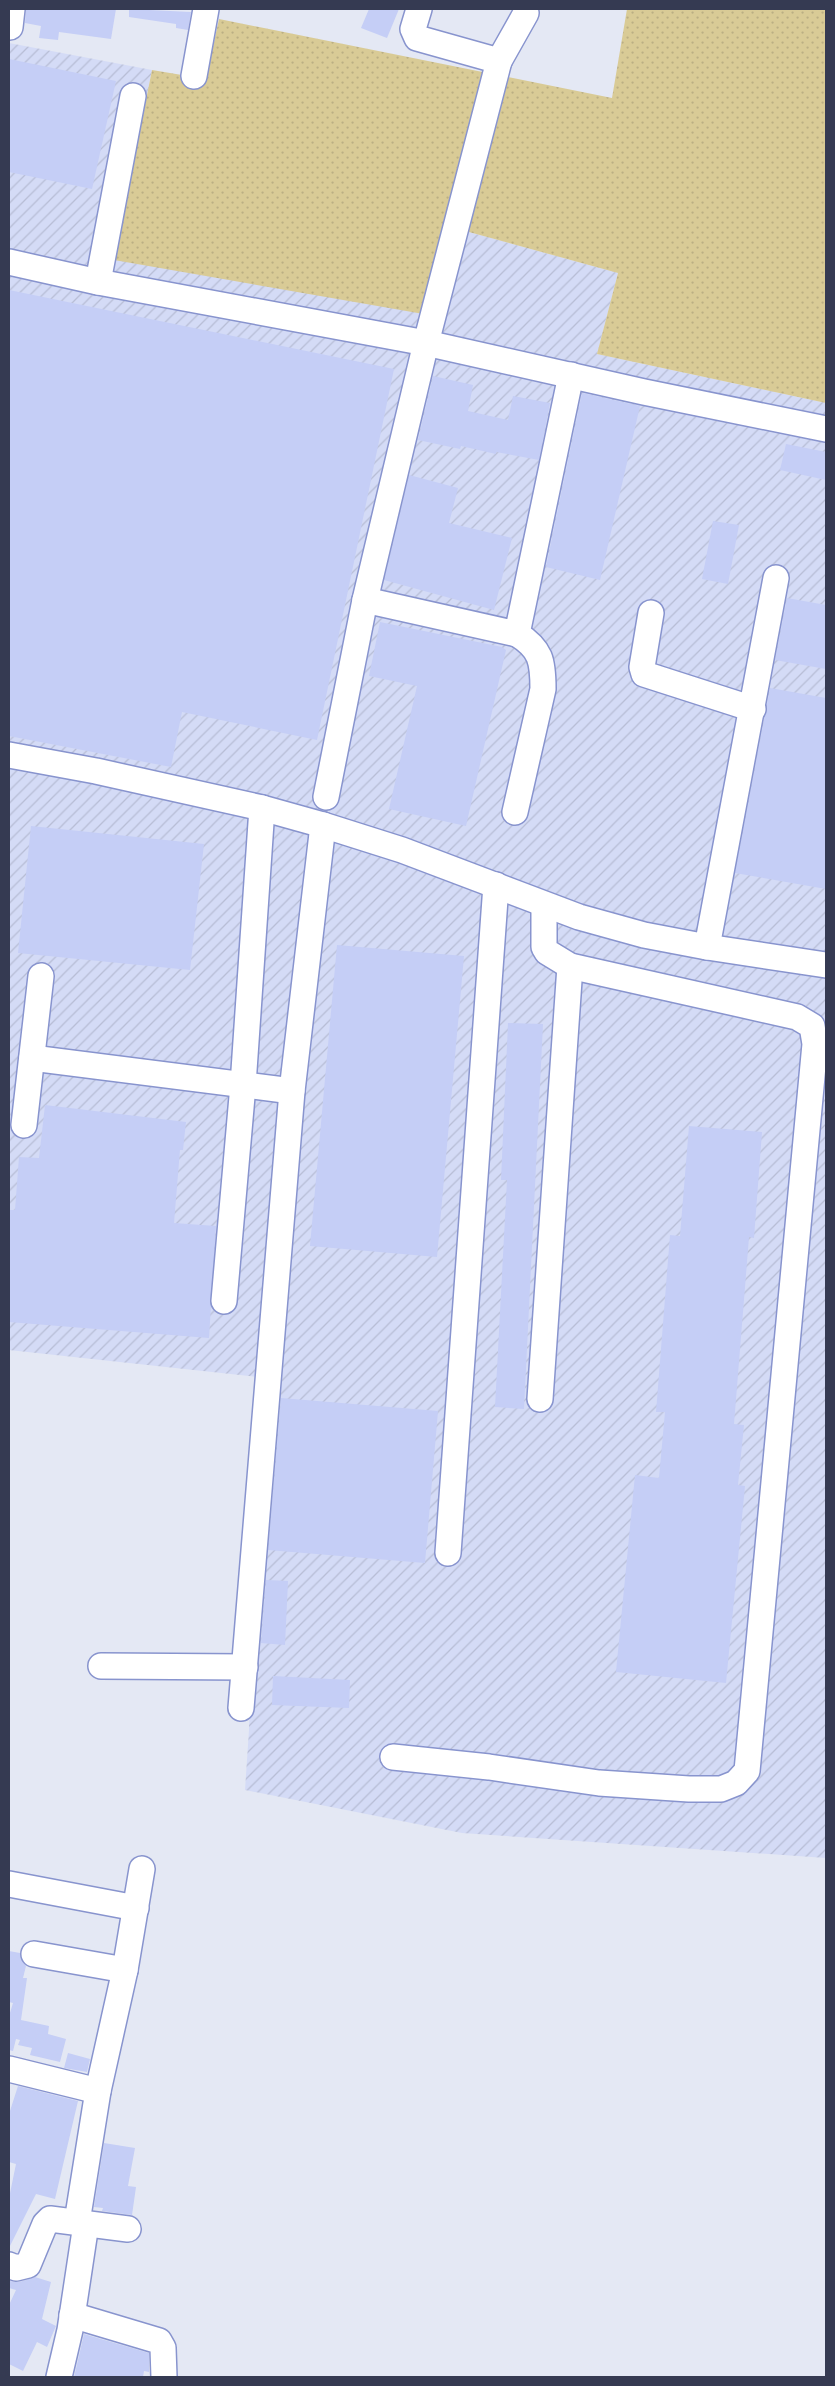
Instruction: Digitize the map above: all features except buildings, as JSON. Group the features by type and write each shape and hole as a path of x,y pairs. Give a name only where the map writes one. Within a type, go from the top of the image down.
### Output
{"street":[{"path":"194,76 206,9"},
{"path":"419,9 413,28 417,38 499,61"},
{"path":"326,797 365,600 426,343 499,61 523,10"},
{"path":"98,282 133,96"},
{"path":"9,262 98,282 426,343 644,392 826,429"},
{"path":"517,634 571,375"},
{"path":"706,947 753,709 776,578"},
{"path":"365,600 517,634 529,642 540,655 543,668 543,689 515,812"},
{"path":"652,613 642,667 644,674 753,709"},
{"path":"9,756 96,771 262,808 402,850 544,905 644,935 706,947 826,965"},
{"path":"224,1300 243,1085 262,808"},
{"path":"242,1708 292,1091 322,825"},
{"path":"448,1553 496,885"},
{"path":"393,1757 513,1770 599,1783 688,1789 720,1790 736,1784 747,1771 815,1044 812,1026 797,1017 570,966 547,952 544,947 544,905"},
{"path":"540,1399 570,966"},
{"path":"24,1125 41,976"},
{"path":"32,1058 292,1091"},
{"path":"101,1666 245,1667"},
{"path":"59,2377 72,2315 98,2091 125,1970 142,1869"},
{"path":"9,1884 136,1908"},
{"path":"34,1954 125,1970"},
{"path":"9,2069 98,2091"},
{"path":"9,2265 16,2268 28,2265 45,2224 50,2219 128,2229"},
{"path":"72,2315 159,2340 163,2348 164,2377"}],"shaded area":[{"path":"627,9 826,9 826,403 597,354 618,273 458,229 435,316 114,260 152,70 206,79 219,19 612,98"},
{"path":"9,43 152,70 114,259 458,229 618,273 597,354 826,403 826,1858 462,1833 245,1790 249,1730 259,1377 9,1350"}]}
